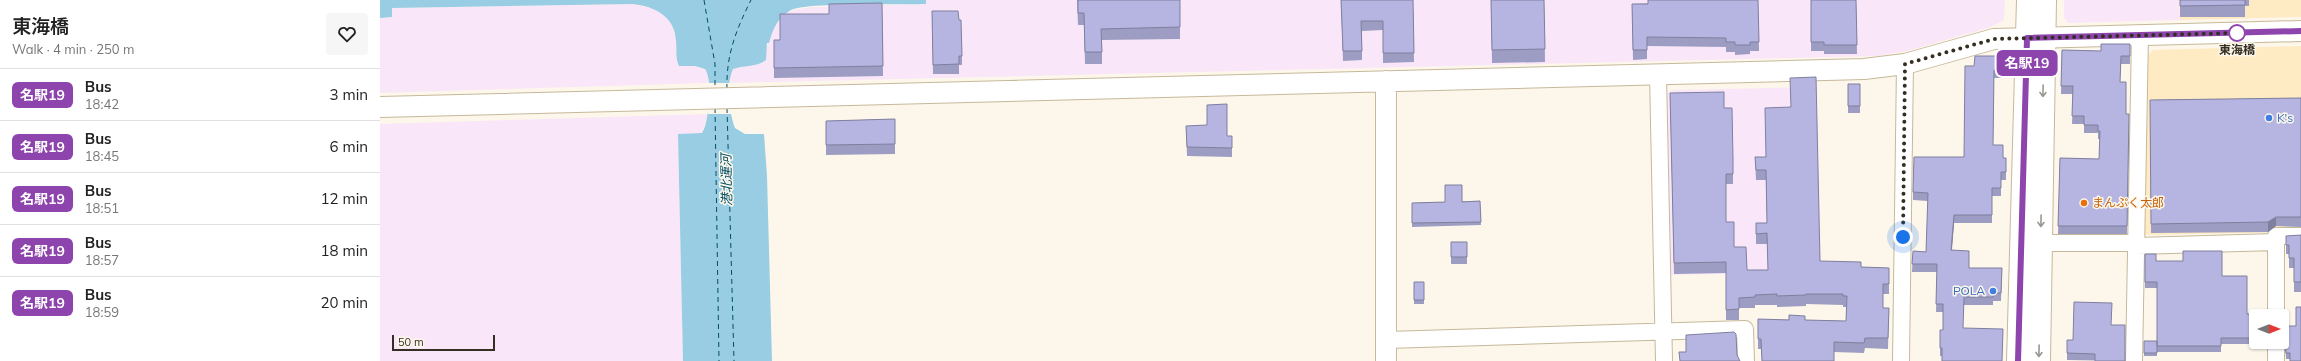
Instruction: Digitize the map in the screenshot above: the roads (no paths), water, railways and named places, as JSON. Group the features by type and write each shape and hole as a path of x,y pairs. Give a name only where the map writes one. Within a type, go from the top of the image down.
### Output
{"main road":[{"path":"2028,0 2036,38 2041,243 2039,361"},
{"path":"2018,361 2036,38 2046,0"}],"street":[{"path":"380,107 708,100 1386,80 1864,70 1905,64 1994,39 2301,31"},
{"path":"2134,361 2140,35"},
{"path":"1901,361 1905,64"},
{"path":"1658,74 1664,361"},
{"path":"1386,80 1386,361"},
{"path":"2276,309 2276,236 2301,236"},
{"path":"2041,243 2136,244 2276,242"},
{"path":"1387,340 1663,330 1745,329 1746,361"},
{"path":"2276,349 2276,361"}],"water":[{"name":"港北運河","path":"380,0 926,0 926,4 834,5 800,7 791,10 779,20 769,43 767,43 766,60 759,64 733,69 729,98 731,115 735,128 745,134 764,134 767,176 772,361 683,361 678,134 702,133 707,120 709,82 705,69 695,66 679,66 675,32 667,19 662,14 648,7 632,4 392,8 392,17 380,18"}],"place":[{"name":"東海橋","path":"2237,33"},
{"name":"K's","path":"2269,118"},
{"name":"まんぷく太郎","path":"2084,203"},
{"name":"POLA","path":"1993,291"}]}
